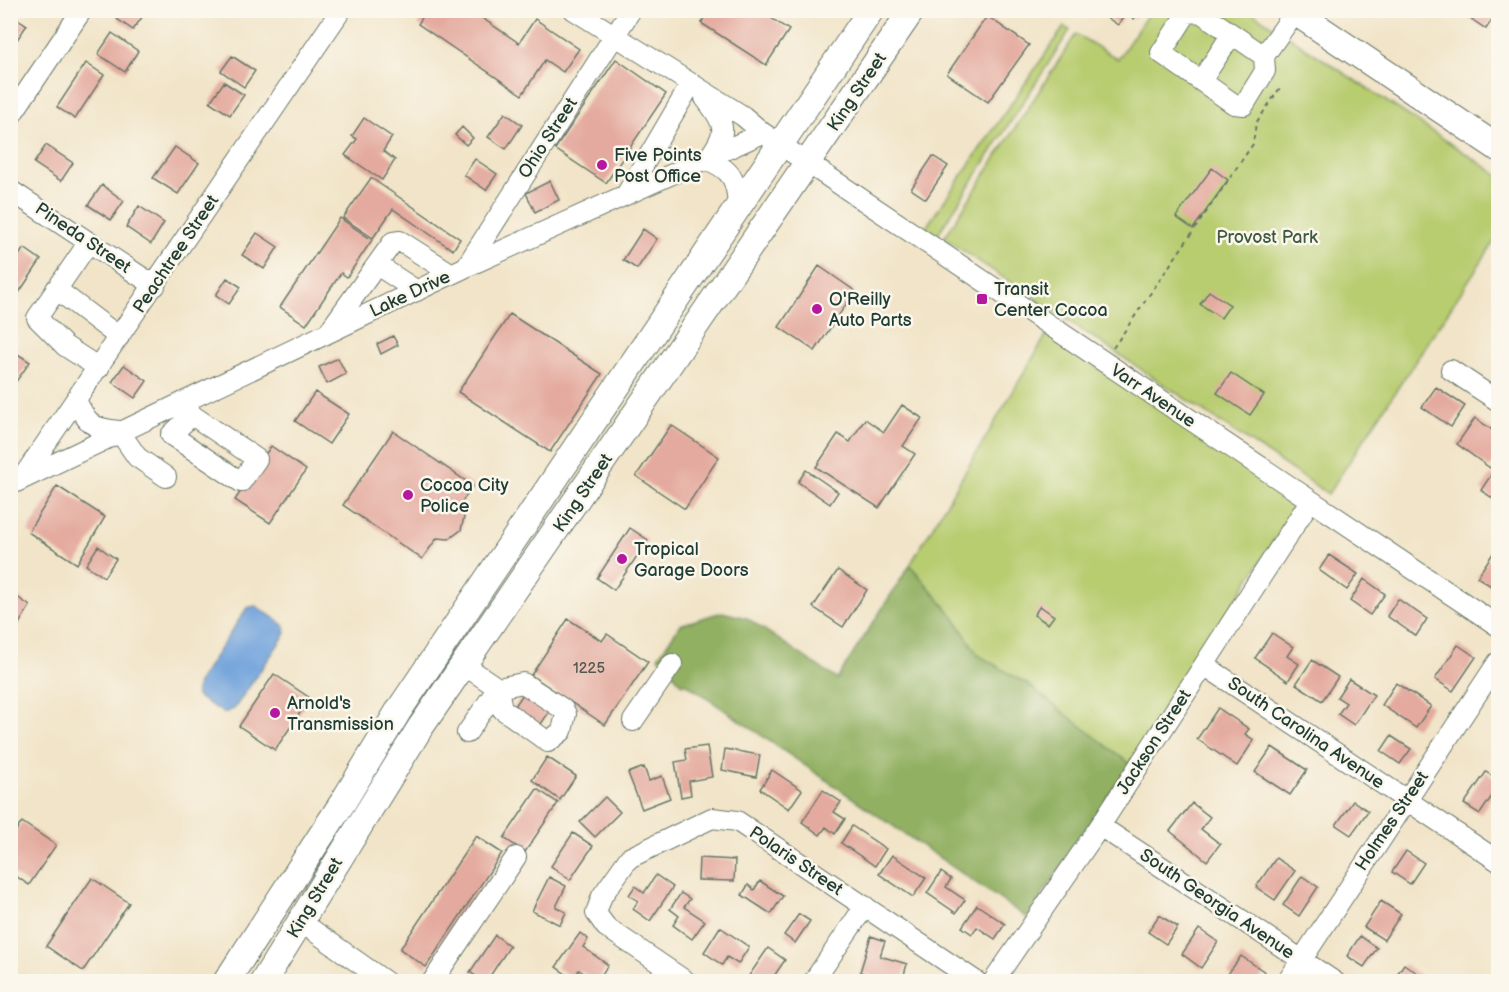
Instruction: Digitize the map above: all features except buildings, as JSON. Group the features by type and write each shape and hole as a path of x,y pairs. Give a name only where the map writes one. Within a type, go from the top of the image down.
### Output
{"main road":[{"name":"King Street","path":"226,981 343,802 399,710 738,207 771,139 872,10"},
{"name":"King Street","path":"263,981 464,665 912,10"},
{"path":"1294,11 1498,146"},
{"path":"390,778 387,759 433,690 439,652"},
{"path":"301,922 297,909 299,896 342,820 343,802"}],"street":[{"path":"10,117 82,10"},
{"name":"Peachtree Street","path":"10,496 17,481 99,368 341,10"},
{"path":"574,10 754,123 771,139 808,165"},
{"name":"Ohio Street","path":"459,271 631,10"},
{"path":"1264,56 1200,12 1187,13 1161,53 1234,104 1244,105 1265,71 1264,56 1294,11"},
{"path":"1201,81 1232,34"},
{"path":"694,86 722,119 724,130 719,144 708,160 725,168 733,176 737,185 738,207"},
{"path":"627,193 694,86"},
{"name":"Lake Drive","path":"17,481 328,332 627,193 708,160 771,139"},
{"name":"Varr Avenue","path":"808,165 1498,626"},
{"name":"Pineda Street","path":"10,190 155,286"},
{"path":"328,332 393,242 400,241 459,271"},
{"path":"89,242 37,318 65,346 99,368"},
{"path":"376,265 417,291"},
{"path":"56,289 119,337"},
{"path":"1451,370 1498,401"},
{"path":"76,400 84,418 96,429 119,432 137,457 166,477"},
{"path":"167,409 182,423"},
{"name":"Jackson Street","path":"993,981 1100,826 1310,501"},
{"name":"Holmes Street","path":"1287,981 1498,662"},
{"path":"633,721 672,664"},
{"path":"464,665 498,688 467,733"},
{"name":"South Carolina Avenue","path":"1204,665 1498,861"},
{"name":"Polaris Street","path":"684,981 606,927 596,913 602,896 629,858 712,818 737,821 977,981"},
{"name":"South Georgia Avenue","path":"1100,826 1335,981"},
{"path":"432,981 516,857"},
{"path":"813,981 865,906"},
{"path":"301,922 386,981"}],"path":[{"path":"1109,352 1253,144 1256,123 1282,85"}],"green space":[{"name":"Provost Park","path":"1150,11 1250,11 1498,175 1498,236 1328,494 944,238 1076,34 1118,59"},
{"path":"1064,27 1070,30 938,234 938,239 922,233"},
{"path":"1047,334 1299,502 1130,764 1027,684 978,655 953,616 910,565"},
{"path":"910,565 953,616 978,655 1027,684 1130,764 1027,918 685,683 683,685 658,657 680,625 722,612 747,618 837,679"}],"water":[{"path":"256,606 284,625 286,633 234,709 224,713 196,696 198,682 247,608"}],"place":[{"name":"Five Points Post Office","path":"602,165"},
{"name":"Transit Center Cocoa","path":"982,299"},
{"name":"O'Reilly Auto Parts","path":"817,309"},
{"name":"Cocoa City Police","path":"408,495"},
{"name":"Tropical Garage Doors","path":"622,559"},
{"name":"Arnold's Transmission","path":"275,713"}]}
